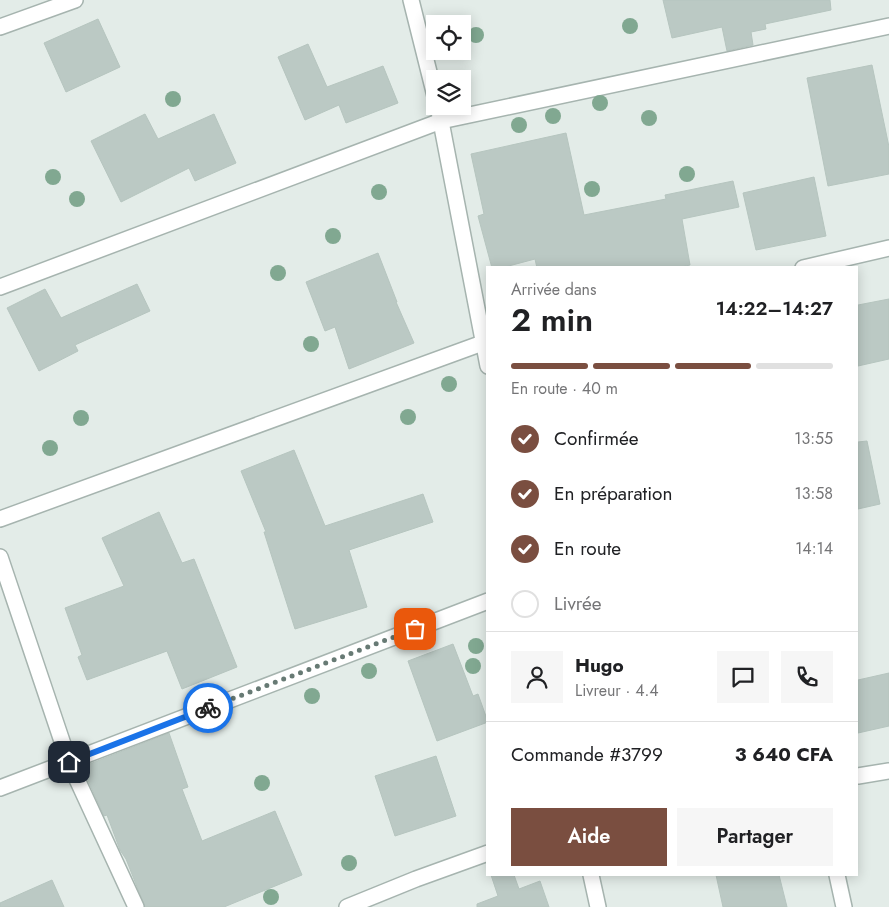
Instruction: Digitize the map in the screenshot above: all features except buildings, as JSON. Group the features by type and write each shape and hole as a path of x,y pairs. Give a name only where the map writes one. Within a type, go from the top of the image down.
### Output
{"street":[{"path":"0,27 75,0"},
{"path":"411,0 428,70"},
{"path":"471,108 889,26"},
{"path":"0,287 436,115"},
{"path":"0,519 485,341 439,115"},
{"path":"812,266 889,248"},
{"path":"0,557 69,762 136,907"},
{"path":"0,788 486,602"},
{"path":"858,776 889,771"},
{"path":"347,907 486,854"},
{"path":"591,876 598,907"},
{"path":"837,876 844,907"}],"way so far":[{"path":"208,708 415,629"}],"route":[{"path":"69,762 208,708"}]}
